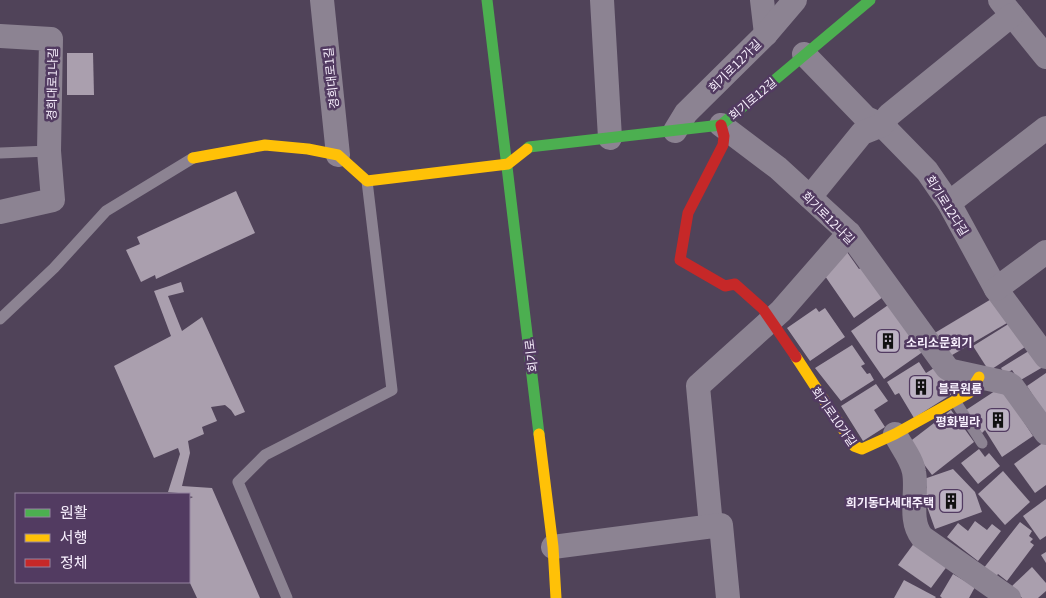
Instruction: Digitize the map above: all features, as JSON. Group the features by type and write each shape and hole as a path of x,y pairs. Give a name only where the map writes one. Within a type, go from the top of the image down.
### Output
{"street":[{"name":"경희대로1길","path":"322,0 338,156"},
{"name":"회기로","path":"487,0 553,547 556,598"},
{"path":"602,0 610,138"},
{"path":"762,0 766,34"},
{"name":"회기로12가길","path":"676,131 686,113 766,34 795,0"},
{"name":"회기로12길","path":"508,164 529,147 721,125 870,0"},
{"path":"810,197 862,133 882,125 889,115 1006,7 1043,47"},
{"name":"경희대로1나길","path":"0,36 51,38 49,151 53,200 0,212"},
{"name":"회기로12다길","path":"804,54 866,118 882,125 927,171 949,203 996,289 1046,357"},
{"name":"회기로12나길","path":"721,125 778,168 849,233 944,365 952,371 1007,383 1012,386 1046,433"},
{"name":"회기로10가길","path":"721,125 724,136 723,145 688,213 680,260 725,286 735,284 763,310 854,446 862,449 895,434 969,394 979,377"},
{"path":"949,203 1046,128"},
{"path":"193,158 265,145 308,149 338,156 367,181 508,164"},
{"path":"711,526 698,386 781,311 849,233"},
{"path":"996,289 1046,252"},
{"path":"895,434 913,467 918,532 922,537 1009,598"},
{"path":"553,547 720,526 728,598"}],"lane":[{"path":"0,153 49,151"},
{"path":"0,319 54,268 106,211 193,158"},
{"path":"287,598 238,482 265,455 392,390 367,181"},
{"path":"955,401 982,442"}],"building":[{"path":"67,53 93,53 94,95 67,95"},
{"path":"236,191 255,233 156,279 155,275 141,282 126,250 140,244 137,237"},
{"path":"847,252 859,269 866,265 883,297 854,318 825,276"},
{"path":"181,282 184,292 168,296 182,331 202,317 245,412 235,416 225,405 211,407 217,421 202,427 204,434 188,441 190,453 182,486 212,488 260,598 197,598 190,583 190,498 193,497 190,496 190,493 168,492 180,454 178,448 154,458 114,366 171,336 154,291"},
{"path":"993,298 1007,323 947,358 933,334"},
{"name":"소리소문회기","path":"891,303 924,351 884,379 851,331"},
{"path":"816,308 819,312 825,308 845,337 810,361 787,328"},
{"path":"1010,323 1025,347 989,371 973,346"},
{"path":"852,345 865,364 861,366 867,374 870,373 874,380 841,401 815,368"},
{"path":"1032,349 1043,367 1019,381 1012,370 1005,374 1001,368"},
{"name":"블루원룸","path":"919,362 926,373 939,365 955,392 914,418 899,393 895,395 887,382"},
{"path":"1046,373 1046,416 1027,386"},
{"path":"876,384 888,401 874,410 885,427 863,441 841,406"},
{"name":"평화빌라","path":"1001,387 1033,436 1002,457 985,430 982,433 966,410"},
{"path":"951,410 974,442 932,475 908,443"},
{"path":"1044,442 1046,445 1046,485 1035,493 1014,464"},
{"path":"979,449 985,457 989,453 1000,466 978,484 961,463"},
{"name":"희기동다세대주택","path":"953,469 975,492 982,512 935,529 921,490 927,488 924,479"},
{"path":"1003,471 1030,502 1005,525 978,494"},
{"path":"1046,499 1046,536 1040,540 1023,516"},
{"path":"975,521 987,530 992,524 1001,531 978,561 947,537 958,523 968,531"},
{"path":"1020,522 1032,531 1029,536 1033,539 1030,542 1034,545 1007,581 998,574 995,578 983,569"},
{"path":"915,542 948,565 931,588 898,565"},
{"path":"1046,552 1046,563 1041,555"},
{"path":"1032,567 1046,583 1046,591 1038,598 1022,598 1011,587"},
{"path":"953,574 975,587 969,598 942,598 940,596"},
{"path":"904,580 936,597 894,598"}],"traffic: fast":[{"path":"487,0 539,434"},
{"path":"527,149 529,147 721,125 870,0"}],"traffic: slow":[{"path":"193,158 265,145 308,149 338,155 367,181 508,164 527,149"},
{"path":"796,357 854,446 862,449 895,434 969,393 979,377"},
{"path":"539,434 553,547 556,598"}],"traffic: jam":[{"path":"721,125 724,136 723,145 688,213 680,260 725,286 735,284 763,309 796,357"}],"place":[{"name":"소리소문회기","path":"888,341"},
{"name":"블루원룸","path":"921,387"},
{"name":"평화빌라","path":"998,420"},
{"name":"희기동다세대주택","path":"951,501"}]}
